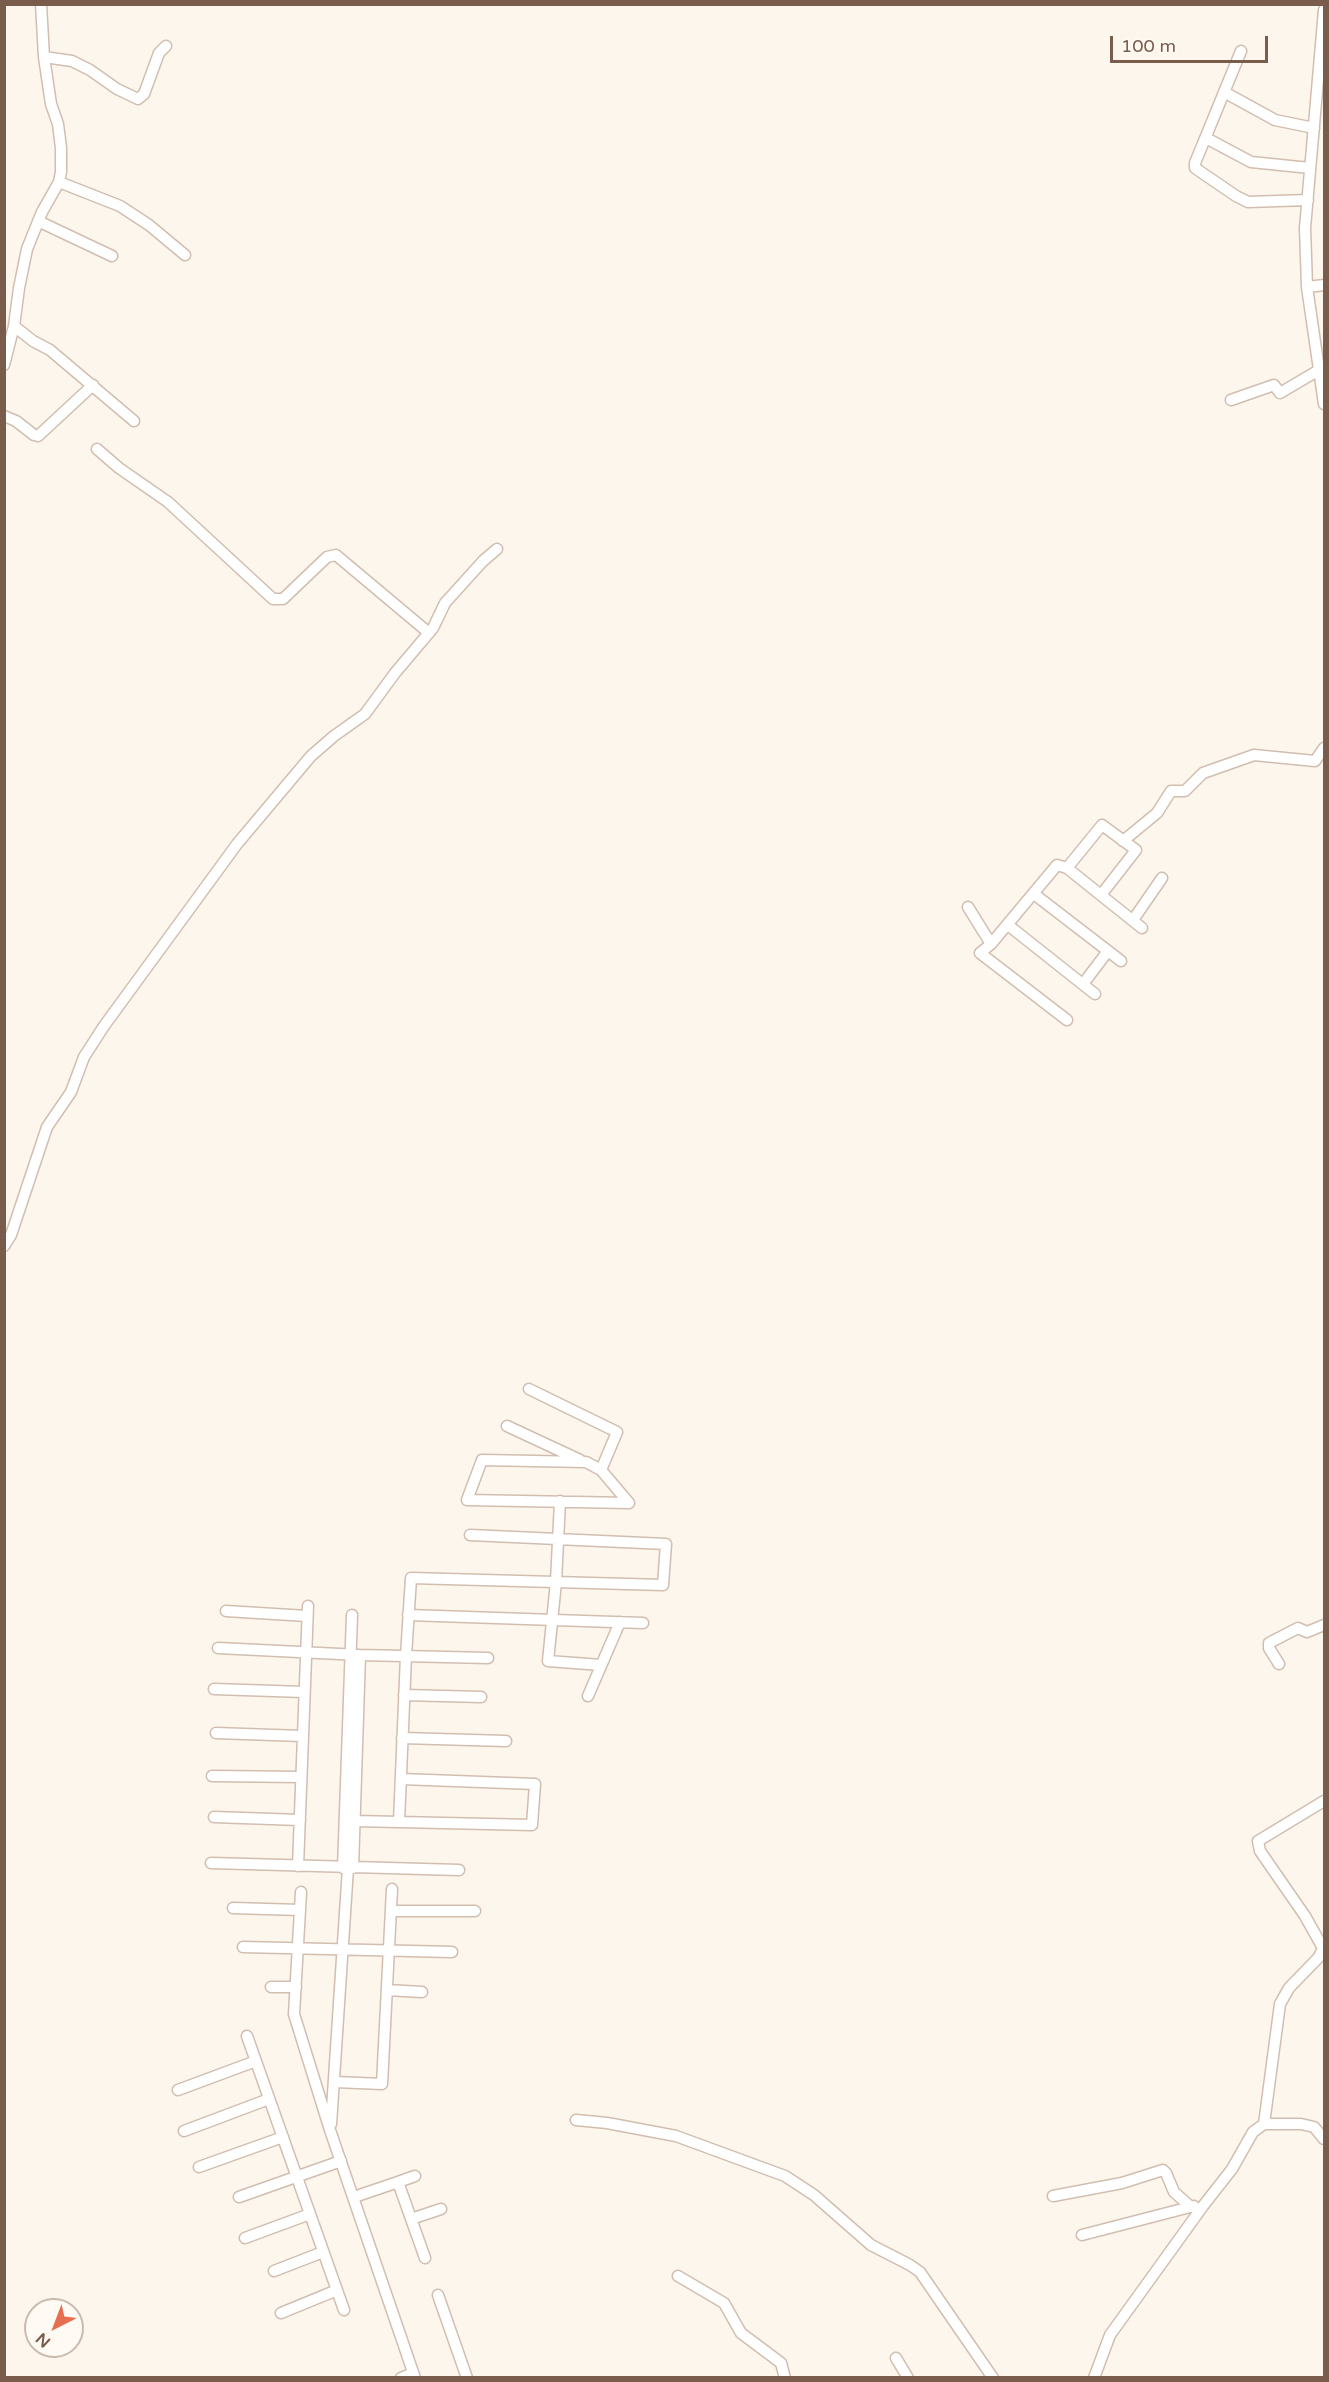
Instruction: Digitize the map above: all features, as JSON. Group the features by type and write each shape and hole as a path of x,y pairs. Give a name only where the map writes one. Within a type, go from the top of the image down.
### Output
{"street":[{"path":"4,365 14,326 18,288 27,249 38,221 59,182 61,148 44,57 41,4"},
{"path":"1324,10 1305,228 1307,287 1324,404"},
{"path":"44,57 72,61 90,70 117,89 138,99 144,94 159,53 166,46"},
{"path":"1241,51 1195,163 1195,168 1248,202 1308,200"},
{"path":"1224,92 1275,120 1314,128"},
{"path":"1206,138 1251,162 1310,168"},
{"path":"59,182 120,206 185,255"},
{"path":"38,221 112,256"},
{"path":"1307,287 1324,285"},
{"path":"14,326 33,341 50,350 134,421"},
{"path":"1231,400 1273,385 1280,393 1319,370"},
{"path":"4,416 38,436 93,385"},
{"path":"97,449 119,468 168,502 273,599 283,598 327,557 336,555 429,633"},
{"path":"4,1246 11,1235 47,1127 71,1092 84,1058 104,1026 237,844 311,756 365,714 395,673 429,633 445,603 497,549"},
{"path":"1123,841 1157,813 1171,791 1185,791 1203,773 1254,755 1314,761 1324,748"},
{"path":"1067,868 1102,825 1136,850 1101,894"},
{"path":"1067,1020 980,953 1008,925 1057,865 1067,868 1142,928"},
{"path":"1133,920 1162,879"},
{"path":"1034,894 1121,961"},
{"path":"968,907 991,944"},
{"path":"1008,925 1095,994"},
{"path":"1083,984 1108,951"},
{"path":"529,1389 617,1432 601,1470"},
{"path":"507,1426 586,1462 601,1470 629,1503 467,1500 482,1460 586,1462"},
{"path":"560,1501 556,1582 548,1661 602,1665"},
{"path":"399,1822 405,1656 411,1578 663,1586 666,1544 470,1535"},
{"path":"226,1611 308,1611 298,1866"},
{"path":"348,1868 355,1821 355,1655 352,1615"},
{"path":"408,1615 643,1623"},
{"path":"588,1696 620,1622"},
{"path":"1279,1664 1269,1648 1269,1643 1298,1628 1307,1632 1324,1624"},
{"path":"218,1648 355,1655 488,1658"},
{"path":"330,2130 344,1950 355,1655"},
{"path":"214,1689 304,1692"},
{"path":"404,1695 481,1697"},
{"path":"216,1733 302,1736"},
{"path":"402,1738 506,1741"},
{"path":"212,1776 301,1777"},
{"path":"355,1821 532,1825 535,1784 401,1779"},
{"path":"1264,2124 1280,2004 1289,1988 1319,1957 1323,1948 1305,1916 1260,1851 1258,1841 1324,1801"},
{"path":"214,1817 300,1820"},
{"path":"211,1863 459,1870"},
{"path":"334,2082 382,2084 392,1889"},
{"path":"301,1892 294,2014 330,2130 414,2375 401,2378"},
{"path":"233,1908 300,1910"},
{"path":"391,1911 475,1911"},
{"path":"243,1947 452,1952"},
{"path":"271,1987 296,1987"},
{"path":"387,1990 422,1992"},
{"path":"247,2036 344,2310"},
{"path":"178,2090 256,2061"},
{"path":"184,2131 269,2099"},
{"path":"576,2120 607,2123 676,2136 785,2176 814,2195 871,2245 920,2272 993,2378"},
{"path":"1094,2378 1110,2335 1232,2169 1253,2132 1264,2124 1309,2125 1324,2139"},
{"path":"199,2168 283,2137"},
{"path":"239,2198 341,2161"},
{"path":"1053,2196 1122,2182 1163,2170 1167,2173 1174,2192 1191,2207"},
{"path":"354,2197 415,2176"},
{"path":"398,2182 425,2258"},
{"path":"1082,2235 1191,2207 1203,2206"},
{"path":"411,2219 441,2209"},
{"path":"245,2238 310,2214"},
{"path":"274,2271 323,2252"},
{"path":"678,2276 724,2303 741,2332 781,2363 784,2378"},
{"path":"281,2313 337,2290"},
{"path":"438,2295 466,2378"},
{"path":"896,2358 908,2378"}]}
